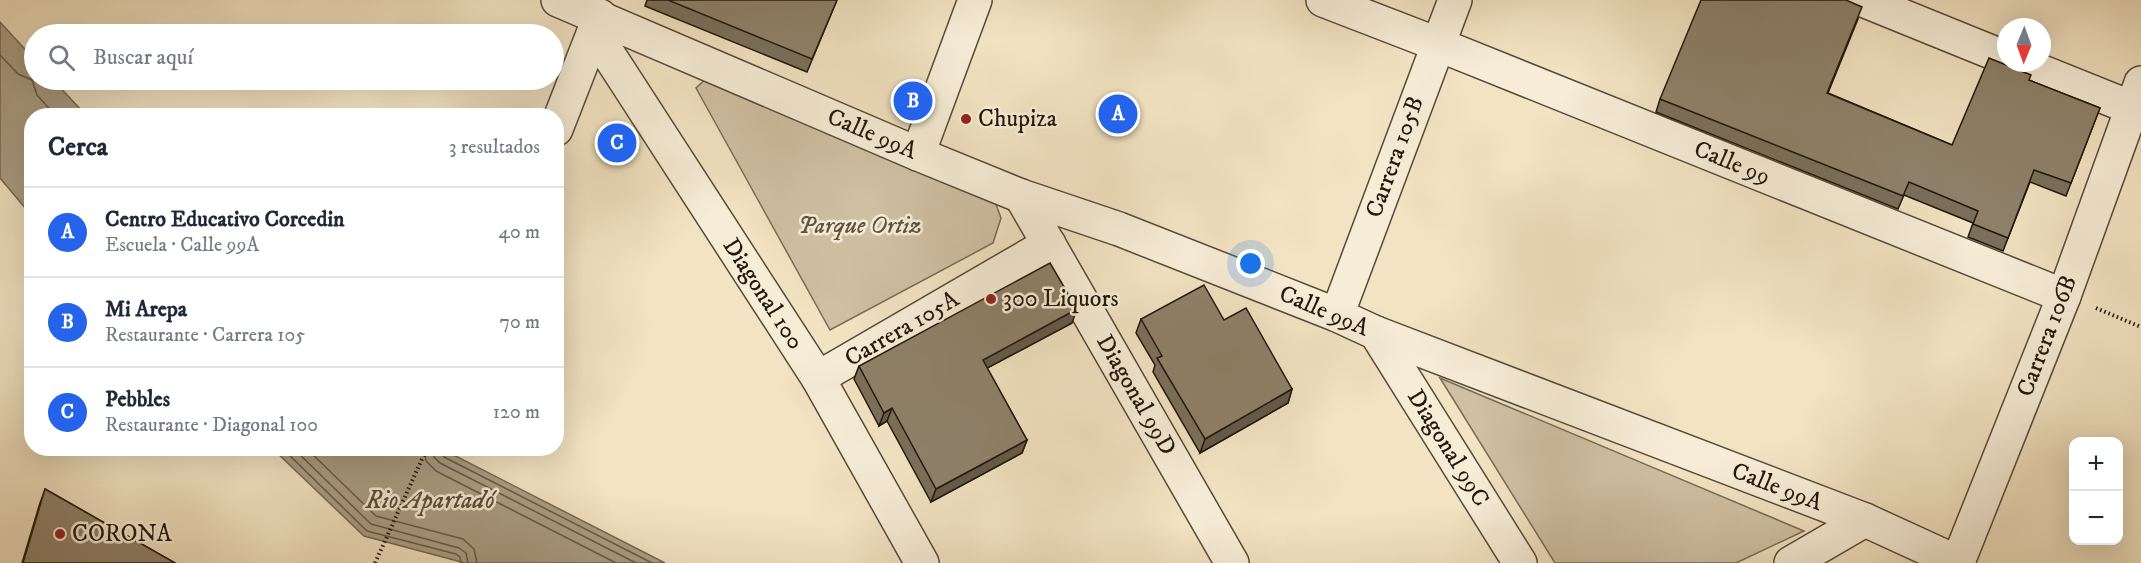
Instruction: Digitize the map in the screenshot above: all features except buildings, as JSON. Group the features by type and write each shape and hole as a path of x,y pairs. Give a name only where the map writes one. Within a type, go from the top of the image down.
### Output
{"street":[{"name":"Calle 99A","path":"558,0 1021,196 1119,230 1337,315 1376,333 1864,520 1958,563"},
{"path":"918,154 975,0"},
{"name":"Calle 99","path":"1323,0 2064,296"},
{"name":"Carrera 105B","path":"1337,315 1455,0"},
{"path":"1863,0 1997,54"},
{"path":"564,108 600,16"},
{"name":"Diagonal 100","path":"600,16 818,378 922,563"},
{"path":"2051,72 2137,96"},
{"name":"Carrera 106B","path":"1958,563 2064,296 2137,96"},
{"name":"Diagonal 99D","path":"1021,196 1232,563"},
{"name":"Carrera 105A","path":"818,378 1049,244"},
{"name":"Diagonal 99C","path":"1376,333 1520,563"},
{"path":"1791,563 1864,520"}],"path":[{"path":"2064,296 2141,327"},
{"path":"375,563 423,456"}],"green space":[{"name":"Parque Ortiz","path":"707,78 993,196 1001,218 993,243 830,330 696,88"},
{"path":"1440,378 1804,531 1736,563 1555,563"}],"water":[{"path":"0,22 24,48 24,90 62,90 79,108 24,108 24,207 0,178"},
{"name":"Rio Apartadó","path":"280,456 456,456 665,563 465,563 364,536"}],"place":[{"name":"Mi Arepa","path":"913,101"},
{"name":"Centro Educativo Corcedin","path":"1118,114"},
{"name":"Chupiza","path":"966,119"},
{"name":"Pebbles","path":"617,143"},
{"name":"300 Liquors","path":"991,299"},
{"name":"CORONA","path":"60,534"}]}
